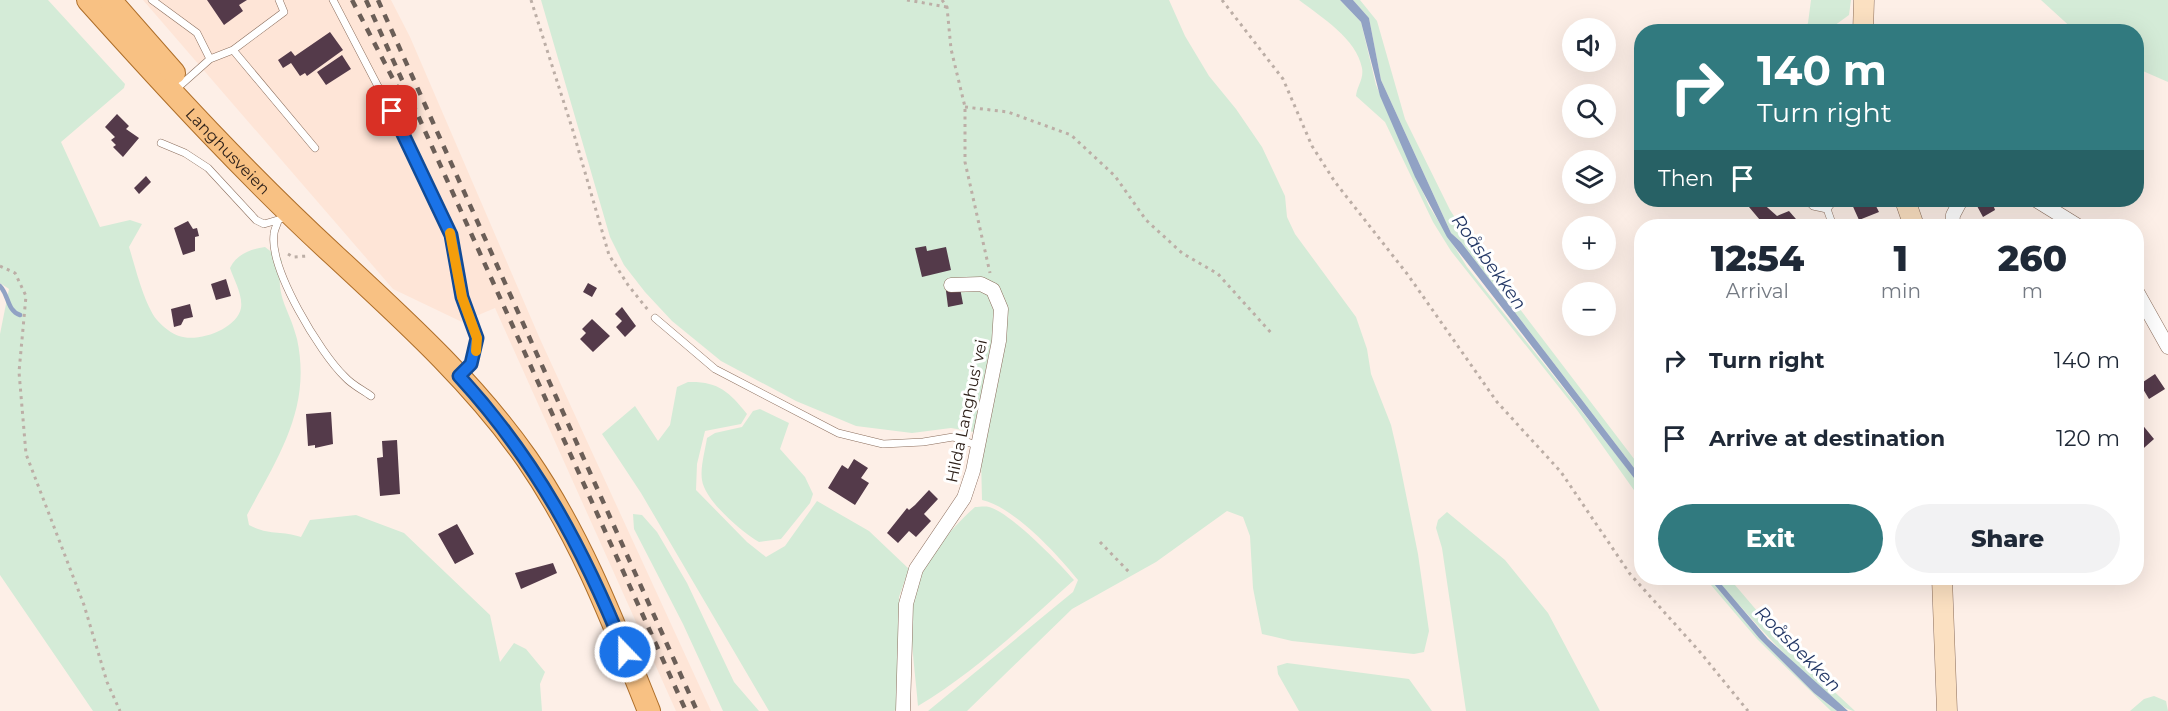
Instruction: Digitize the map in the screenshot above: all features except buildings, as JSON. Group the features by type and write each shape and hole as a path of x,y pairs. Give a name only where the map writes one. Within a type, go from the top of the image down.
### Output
{"main road":[{"name":"Langhusveien","path":"88,0 177,87 289,212 377,292 459,376 515,443 564,518 601,594 649,711"},
{"name":"Langhusveien","path":"110,0 177,87"},
{"path":"1863,24 1864,0"},
{"path":"1942,585 1947,711"}],"street":[{"path":"2047,207 2067,219"},
{"path":"951,285 981,284 993,290"},
{"name":"Hilda Langhus' vei","path":"903,711 908,595 916,569 964,498 973,471 976,445 999,341 1001,309 993,290"},
{"path":"2144,304 2168,347"}],"lane":[{"path":"152,0 197,33 210,59"},
{"path":"177,87 210,59 233,50 284,12 279,0"},
{"path":"333,0 422,171 451,235 462,297 477,338 471,364 459,376"},
{"path":"233,50 315,148"},
{"path":"160,143 185,153 208,168 256,220 264,224 289,212"},
{"path":"1818,207 1827,209 1831,219"},
{"path":"289,212 274,235 275,248 288,292 333,364 346,379 371,396"},
{"path":"655,318 714,369 838,433 883,444 923,442 953,436 976,445"}],"path":[{"path":"531,0 573,130 609,255 628,285 655,318"},
{"path":"907,0 947,7"},
{"path":"942,0 947,7 951,49 965,107 965,162 993,290"},
{"path":"1222,0 1283,79 1311,146 1335,182 1408,275 1497,402 1561,472 1634,578"},
{"path":"965,107 1008,112 1071,135 1115,176 1146,220 1182,253 1218,274 1273,335"},
{"path":"275,248 293,257 312,254"},
{"path":"0,266 15,273 26,296 20,372 26,454 84,605 107,681 120,711"},
{"path":"1100,542 1130,573"},
{"path":"1640,585 1700,652 1748,711"}],"shaded area":[{"path":"143,0 391,0 410,37 540,339 711,711 676,711 495,308 462,322 393,289"}],"green space":[{"path":"0,0 48,0 125,84 124,88 61,142 100,227 130,220 142,224 129,247 148,305 162,325 173,334 187,338 206,336 225,328 238,316 241,308 239,293 230,268 236,259 249,251 265,247 282,260 281,293 297,339 300,387 289,431 247,515 249,525 263,531 301,537 310,520 356,515 404,533 490,615 500,662 514,643 526,649 545,672 540,684 542,711 93,711 0,575 0,334 9,289 0,283"},
{"path":"541,0 1169,0 1185,36 1209,76 1236,109 1262,147 1285,196 1287,217 1295,234 1356,317 1367,349 1371,374 1391,425 1398,455 1418,554 1429,631 1424,652 1414,654 1292,641 1262,634 1253,588 1250,536 1243,517 1227,511 1156,562 1072,609 967,711 928,711 1073,592 1078,580 1059,558 1021,522 994,504 982,500 981,457 985,434 951,428 912,433 856,426 796,401 721,361 672,321 645,292 624,265 610,237"},
{"path":"1299,0 1340,0 1361,22 1376,85 1429,206 1467,267 1634,477 1634,490 1577,410 1451,251 1433,222 1385,122 1356,96 1362,72 1359,57 1346,38"},
{"path":"1353,0 1360,0 1377,21 1405,119 1450,210 1481,258 1634,459 1634,468 1461,242 1451,233 1381,80 1369,18"},
{"path":"1811,0 1851,0 1849,15 1837,24 1808,23"},
{"path":"2041,0 2168,0 2168,82 2144,72 2144,24 2067,24"},
{"path":"688,382 707,383 722,389 747,414 741,424 705,431 697,464 696,490 747,542 766,557 785,546 817,501 869,531 909,569 899,597 900,707 894,711 769,711 641,493 602,434 635,406 658,441 670,425 677,387"},
{"path":"760,409 789,423 780,449 805,477 813,494 810,503 781,539 759,542 734,524 710,497 702,480 702,465 707,438 715,433 742,427 753,411"},
{"path":"975,507 989,507 1009,518 1034,539 1074,580 980,663 918,706 911,619 914,594 931,558 956,525"},
{"path":"1447,512 1505,560 1548,613 1600,711 1466,711 1442,548 1436,528 1438,520"},
{"path":"633,514 642,515 657,532 687,583 734,682 759,711 723,711 683,624 634,529"},
{"path":"1711,585 1715,585 1759,638 1814,693 1837,711 1831,711 1757,639"},
{"path":"1722,585 1735,585 1794,654 1855,711 1843,706 1805,675"},
{"path":"1287,663 1409,679 1432,711 1299,711 1278,674 1277,666"},
{"path":"2154,696 2166,701 2168,711 2130,711 2144,699"}],"water":[{"path":"1340,0 1353,0 1369,18 1381,80 1451,233 1461,242 1634,468 1634,478 1447,237 1415,177 1380,96 1361,22"},
{"path":"1715,585 1722,585 1768,639 1848,711 1837,711 1814,693 1759,638"}],"waterway":[{"path":"0,286 10,306 20,315"}],"railway":[{"path":"352,0 406,104"},
{"path":"366,0 686,711"},
{"path":"378,0 697,711"}],"slow traffic":[{"path":"450,233 462,297 477,338 476,351"}],"route":[{"path":"392,111 451,235 462,297 477,338 471,364 459,376 509,435 556,504 584,557 625,652"}],"water label":[{"name":"Roåsbekken","path":"1489,262"},
{"name":"Roåsbekken","path":"1798,649"}]}
